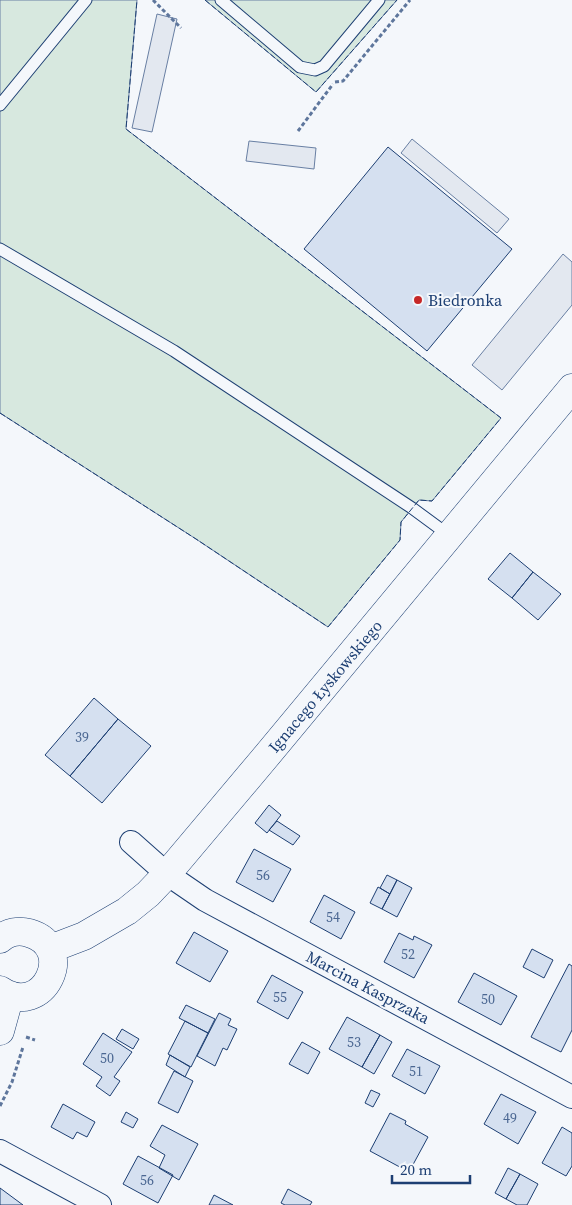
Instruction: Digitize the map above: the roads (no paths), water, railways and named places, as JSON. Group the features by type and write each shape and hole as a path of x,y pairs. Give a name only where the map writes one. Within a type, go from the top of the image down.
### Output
{"street":[{"name":"Ignacego Łyskowskiego","path":"50,949 84,936 126,911 148,894 167,874 572,388"},
{"name":"Marcina Kasprzaka","path":"131,842 167,874 205,900 572,1097"},
{"path":"0,1031 5,992 22,997 33,994 50,979 53,970 53,959 50,949 44,941 35,935 15,932 2,936"},
{"path":"0,1151 100,1205"}],"lane":[{"path":"0,105 86,0"},
{"path":"221,0 300,67 314,70 324,66 379,0"},
{"path":"0,249 174,351 412,508 450,536"}],"place":[{"name":"Biedronka","path":"418,300"}]}
